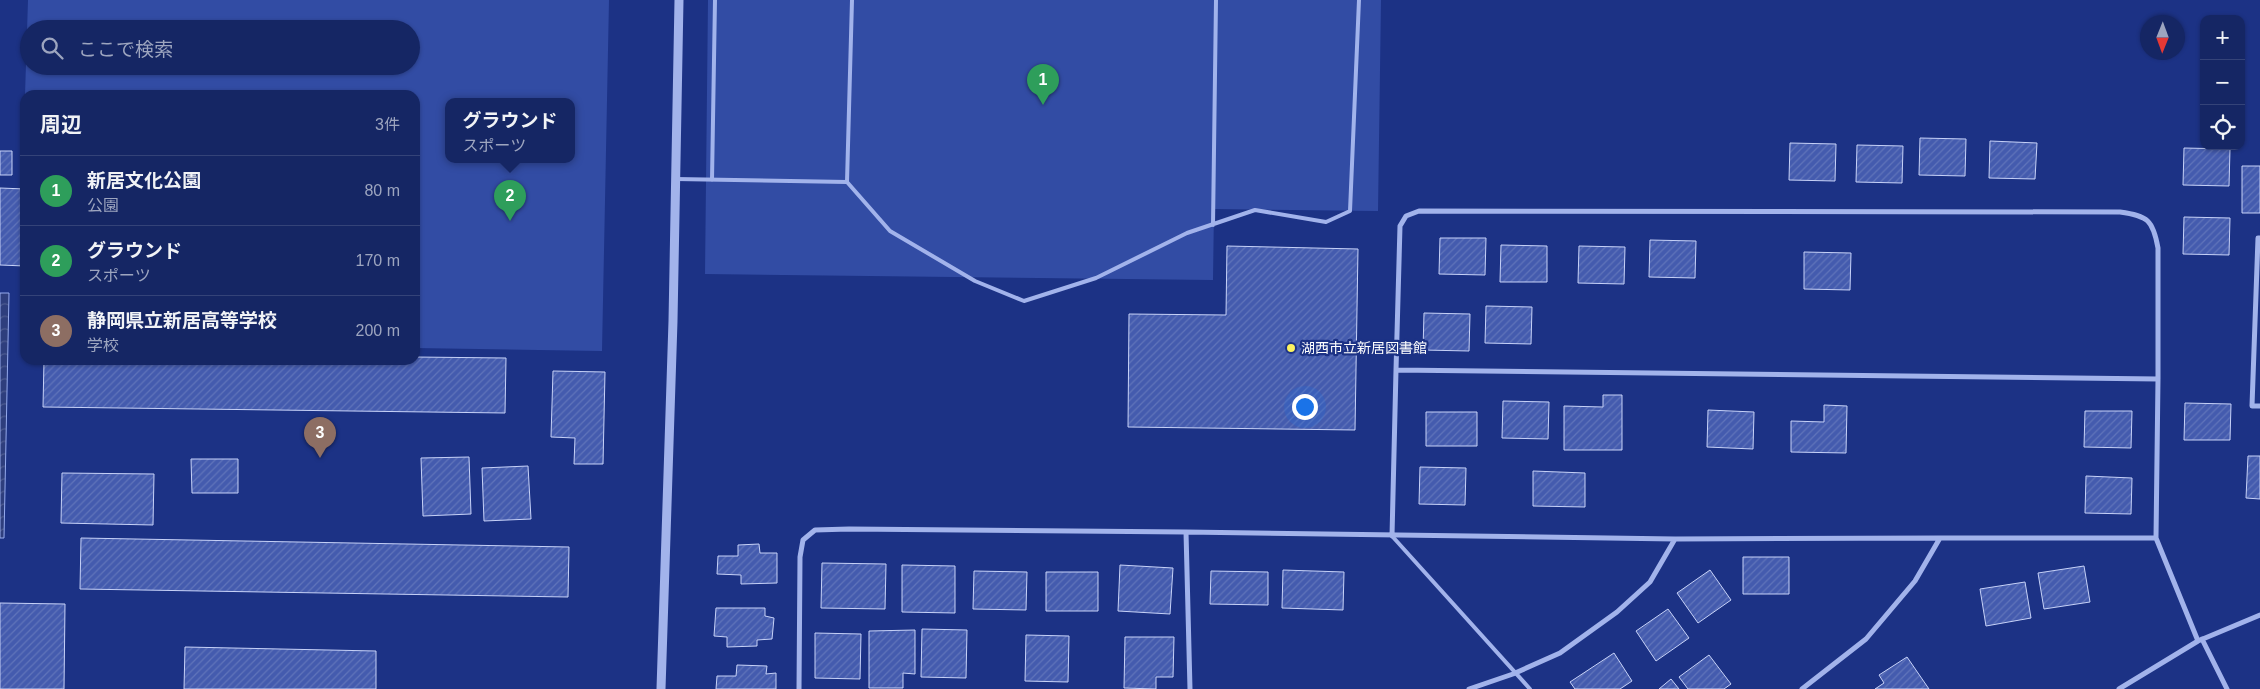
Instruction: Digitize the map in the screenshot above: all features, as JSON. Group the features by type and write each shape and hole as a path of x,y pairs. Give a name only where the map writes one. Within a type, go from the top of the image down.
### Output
{"street":[{"path":"660,689 673,321 679,0"},
{"path":"1392,536 1400,226 1406,216 1419,210 2110,212 2137,214 2150,221 2155,232 2158,248 2156,538 2200,640 2227,689"},
{"path":"2260,238 2258,238 2252,406 2260,406"},
{"path":"1396,370 2158,379"},
{"path":"799,689 800,557 803,540 816,530 1186,532 1675,539 2156,538"},
{"path":"1186,532 1190,689"},
{"path":"1802,689 1866,639 1915,581 1940,538"},
{"path":"1469,689 1560,653 1617,612 1650,582 1675,539"},
{"path":"2120,689 2200,640 2260,615"}],"lane":[{"path":"712,180 715,0"},
{"path":"852,0 847,182 890,231 975,281 1024,301 1096,278 1186,233 1255,210 1326,222 1350,211 1359,0"},
{"path":"1213,225 1216,0"},
{"path":"676,179 847,182"},
{"path":"1392,536 1530,689"}],"shaded area":[{"path":"28,0 609,0 602,351 420,348 420,90 25,90 26,75 420,75 420,20 27,20"},
{"path":"708,0 1381,0 1378,211 1214,209 1213,280 705,274"}],"water":[{"path":"0,293 9,293 4,538 0,538"}],"building":[{"path":"1920,138 1966,139 1965,176 1919,175"},
{"path":"1990,141 2037,143 2035,179 1989,178"},
{"path":"1790,143 1836,144 1835,181 1789,180"},
{"path":"1857,145 1903,146 1902,183 1856,182"},
{"path":"2184,148 2230,150 2229,186 2183,185"},
{"path":"0,151 12,151 12,175 0,175"},
{"path":"2242,166 2260,166 2260,213 2242,213"},
{"path":"0,188 20,189 20,266 0,265"},
{"path":"2184,217 2230,218 2229,255 2183,254"},
{"path":"1440,238 1486,238 1485,275 1439,274"},
{"path":"1650,240 1696,241 1695,278 1649,277"},
{"path":"1501,245 1547,246 1547,282 1500,282"},
{"path":"1227,246 1358,249 1355,430 1128,427 1129,314 1226,315"},
{"path":"1579,246 1625,247 1624,284 1578,283"},
{"path":"1804,252 1851,253 1850,290 1804,289"},
{"path":"1486,306 1532,307 1531,344 1485,343"},
{"path":"1424,313 1470,314 1469,351 1423,350"},
{"path":"420,357 506,358 505,413 43,407 44,365 420,365"},
{"path":"553,371 605,372 603,464 574,464 575,438 551,437"},
{"path":"1603,395 1622,395 1622,450 1564,450 1564,406 1603,407"},
{"path":"1503,401 1549,402 1548,439 1502,438"},
{"path":"2185,403 2231,404 2230,440 2184,440"},
{"path":"1824,405 1847,406 1846,453 1791,452 1791,421 1824,422"},
{"path":"1708,410 1754,412 1753,449 1707,447"},
{"path":"2085,411 2132,411 2131,448 2084,447"},
{"path":"1426,412 1477,412 1477,446 1426,446"},
{"path":"2248,456 2260,456 2260,499 2246,498"},
{"path":"469,457 471,514 423,516 421,458"},
{"path":"191,459 238,459 238,493 192,493"},
{"path":"528,466 531,519 484,521 482,468"},
{"path":"1420,467 1466,468 1465,505 1419,504"},
{"path":"1533,471 1585,473 1585,507 1533,506"},
{"path":"62,473 154,474 153,525 61,523"},
{"path":"2086,476 2132,478 2131,514 2085,513"},
{"path":"81,538 569,547 568,597 80,589"},
{"path":"759,544 760,553 777,553 777,583 741,584 741,575 717,574 718,556 738,556 738,545"},
{"path":"1743,557 1789,557 1789,594 1743,594"},
{"path":"822,563 886,564 885,609 821,608"},
{"path":"902,565 955,566 955,613 902,612"},
{"path":"1120,565 1173,568 1170,614 1118,611"},
{"path":"2084,566 2090,602 2044,609 2038,573"},
{"path":"1283,570 1344,572 1343,610 1282,608"},
{"path":"1710,570 1731,600 1698,623 1677,593"},
{"path":"974,571 1027,572 1026,610 973,609"},
{"path":"1211,571 1268,572 1268,605 1210,604"},
{"path":"1046,572 1098,572 1098,611 1046,611"},
{"path":"2025,582 2031,618 1986,626 1980,589"},
{"path":"0,603 65,604 64,689 0,689"},
{"path":"716,608 765,608 765,616 774,618 772,639 757,640 757,646 727,647 727,637 714,636"},
{"path":"1668,609 1689,638 1656,661 1636,631"},
{"path":"922,629 967,630 966,678 921,677"},
{"path":"915,630 915,674 903,673 903,688 869,688 869,631"},
{"path":"815,633 861,634 860,679 815,678"},
{"path":"1026,635 1069,636 1068,682 1025,681"},
{"path":"1125,637 1174,637 1173,677 1156,677 1156,689 1124,688"},
{"path":"185,647 376,651 376,689 184,689"},
{"path":"1614,653 1632,681 1620,689 1575,689 1570,682"},
{"path":"1709,655 1731,684 1724,689 1688,689 1679,677"},
{"path":"1907,657 1929,689 1875,689 1884,683 1879,675"},
{"path":"737,665 767,666 766,674 776,673 776,689 716,689 717,676 736,676"},
{"path":"1671,679 1679,689 1659,689"}],"place":[{"name":"新居文化公園","path":"1043,105"},
{"name":"グラウンド","path":"510,221"},
{"name":"湖西市立新居図書館","path":"1291,348"},
{"name":"静岡県立新居高等学校","path":"320,458"}]}
